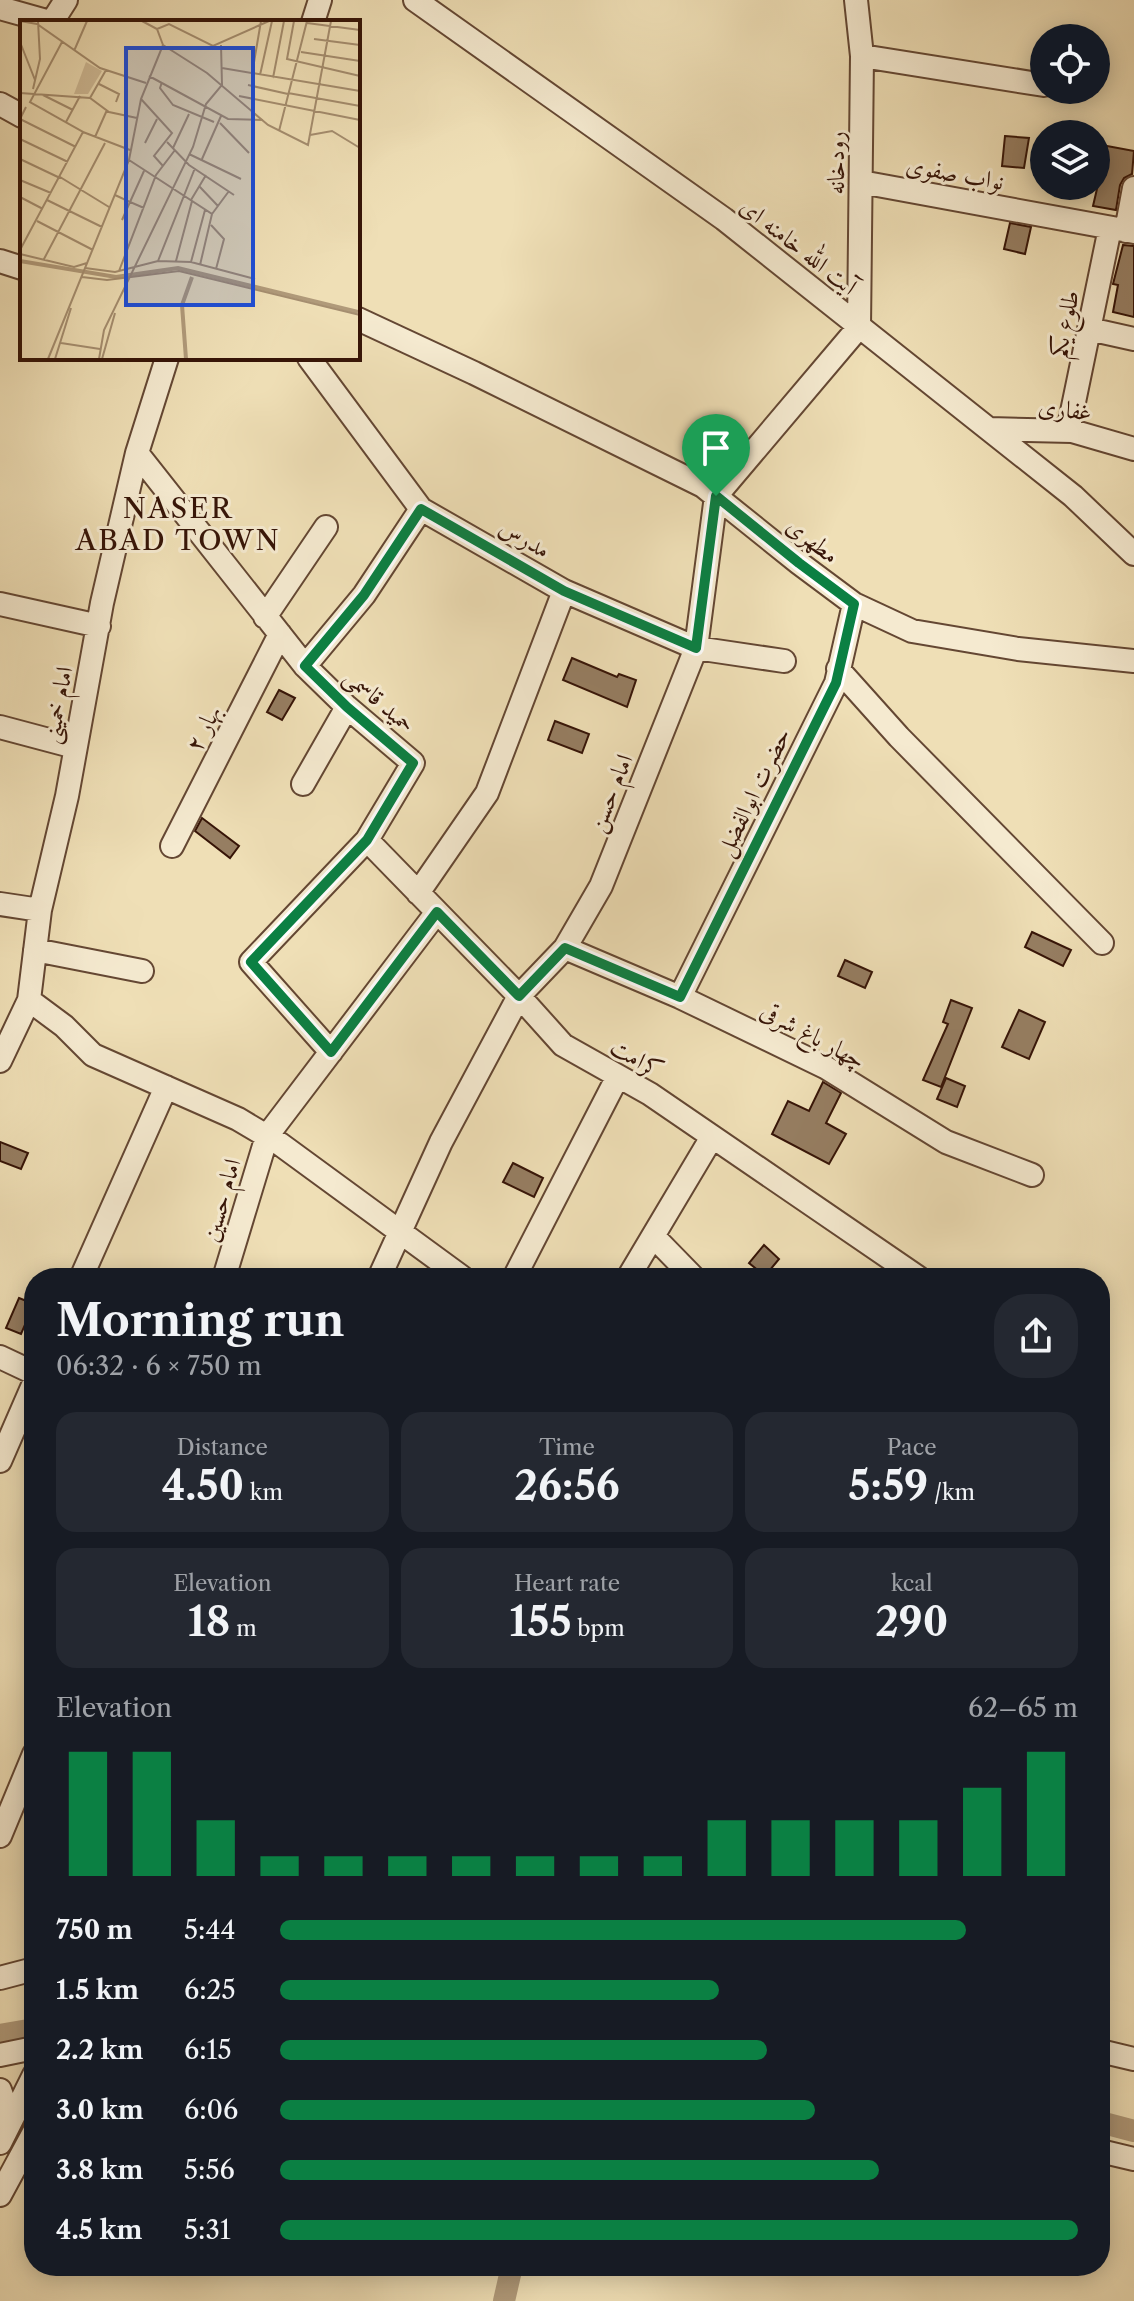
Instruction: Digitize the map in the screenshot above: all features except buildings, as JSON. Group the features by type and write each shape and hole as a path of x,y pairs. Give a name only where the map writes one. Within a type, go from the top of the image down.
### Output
{"street":[{"path":"52,20 66,0"},
{"path":"314,20 320,0"},
{"name":"آیت الله خامنه ای","path":"415,0 724,219 1073,496 1134,554"},
{"name":"رودخانه","path":"856,0 862,56 859,327"},
{"path":"0,8 44,20"},
{"path":"862,56 1030,83"},
{"path":"0,104 20,115"},
{"name":"نواب صفوی","path":"861,182 1124,230"},
{"name":"طلوع یکم","path":"1068,431 1089,329 1124,230 1134,188"},
{"path":"0,261 20,267"},
{"name":"مطهری","path":"360,320 703,486 854,604 912,631 1018,649 1134,661"},
{"path":"716,496 859,327"},
{"path":"1089,329 1134,339"},
{"name":"امام خمینی","path":"0,1061 29,1000 40,910 67,796 99,626 137,453 166,360"},
{"name":"مدرس","path":"310,360 421,509 564,591 696,648 784,661"},
{"name":"غفاری","path":"989,429 1068,431 1134,449"},
{"name":"حمید قاسمی","path":"137,453 305,666 347,707 413,763 367,840 251,962 331,1052"},
{"name":"امام حسن","path":"384,1268 441,1142 519,996 565,948 601,886 696,648 716,496"},
{"path":"305,666 364,595 421,509"},
{"path":"265,617 326,527"},
{"path":"418,893 487,793 564,591"},
{"path":"0,604 99,626"},
{"name":"حضرت ابوالفضل","path":"680,997 836,683 854,604"},
{"name":"بهار ۲","path":"172,846 280,634"},
{"path":"838,669 899,737 1102,943"},
{"path":"303,784 347,707"},
{"path":"0,727 75,747"},
{"name":"کرامت","path":"367,840 563,1045 650,1094 903,1268"},
{"path":"0,904 40,910"},
{"path":"267,1136 437,912"},
{"name":"چهار باغ شرقی","path":"565,948 680,997 825,1067 946,1142 1032,1175"},
{"path":"35,950 142,971"},
{"path":"29,1000 64,1026 93,1055 238,1119 267,1136 449,1268"},
{"path":"519,1268 618,1076"},
{"path":"85,1268 166,1087"},
{"name":"امام حسین","path":"227,1268 267,1136"},
{"path":"634,1268 712,1137"},
{"path":"653,1236 684,1268"},
{"path":"0,1357 24,1368"},
{"path":"0,1461 24,1406"},
{"path":"2,1827 24,1777"},
{"path":"0,1978 24,1972"},
{"path":"0,2055 24,2050"},
{"path":"1110,2053 1134,2059"},
{"path":"0,2090 11,2121"},
{"path":"0,2143 24,2095"},
{"path":"0,2195 24,2151"},
{"path":"1110,2153 1134,2159"}],"waterway":[{"path":"0,2035 24,2031"},
{"path":"1110,2125 1134,2131"},
{"path":"504,2301 510,2276"}],"district":[{"name":"NASER ABAD TOWN","path":"178,524"}],"route":[{"path":"716,496 854,604 836,683 680,997 565,948 519,996 437,912 331,1052 251,962 367,840 413,763 347,707 305,666 364,595 421,509 564,591 696,648 716,496"}]}
